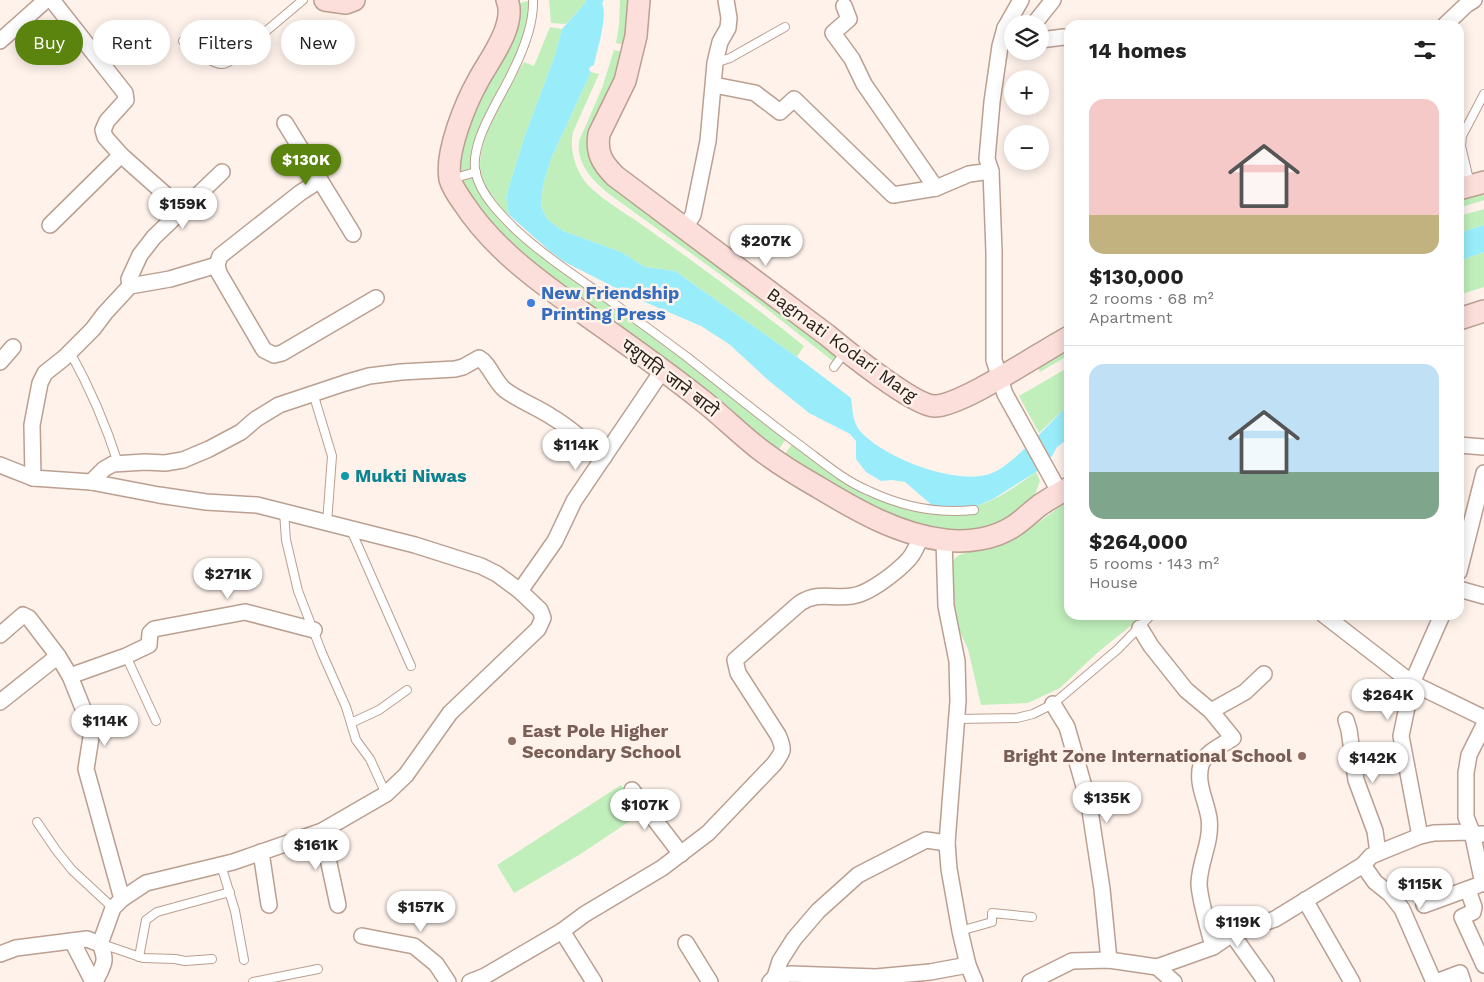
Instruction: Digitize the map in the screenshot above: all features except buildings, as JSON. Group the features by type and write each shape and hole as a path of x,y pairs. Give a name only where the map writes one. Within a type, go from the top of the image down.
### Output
{"main road":[{"path":"325,0 346,3 354,0"},
{"path":"450,179 450,160 465,109 478,80 499,45 506,27 509,14 507,0"},
{"name":"Bagmati Kodari Marg","path":"639,0 638,20 626,81 599,134 599,157 615,176 827,335 840,359 933,406 942,405 1002,386 1064,341"},
{"name":"पशुपति जाने बाटो","path":"450,179 470,213 487,233 547,287 704,401 756,447 775,461 868,515 921,536 961,541 980,539 1013,527 1064,490"},
{"path":"1464,317 1484,311"}],"street":[{"path":"0,42 46,0"},
{"path":"52,0 125,93 126,100 107,121 103,130 105,137 121,155 183,210"},
{"path":"684,229 693,215 708,141 716,63 720,42 728,28 729,18 726,0"},
{"path":"1015,15 1021,0"},
{"path":"1041,15 1053,0"},
{"path":"1450,20 1474,0"},
{"path":"844,6 849,20 833,33 852,59 864,84 936,188"},
{"path":"1049,39 1064,37"},
{"path":"1004,53 992,102 987,159 991,171 994,360 1002,386 1048,474 1064,490"},
{"path":"714,86 755,93 780,112 794,99 893,195 936,188 969,174 991,171"},
{"path":"285,122 353,234"},
{"path":"50,225 121,155"},
{"path":"130,286 129,279 140,255 154,237 222,172"},
{"path":"320,180 300,193 220,256 217,265 219,273 264,350 274,356 376,298"},
{"path":"33,478 32,425 40,383 45,373 93,329 130,286 170,279 217,265"},
{"path":"0,362 13,347"},
{"path":"92,482 104,469 113,464 145,462 165,464 182,460 241,432 256,419 279,405 312,393 369,376 424,370 455,369 463,367 478,358 484,360 496,381 505,390 517,399 552,417 604,458"},
{"path":"520,591 555,540 574,501 662,371"},
{"path":"1464,446 1484,447"},
{"path":"0,464 33,478 92,482 206,502 257,505 415,545 481,566 497,574 520,591 540,610 543,618 538,629 450,713 406,775 386,794 322,831 233,862 146,883 118,903 100,944 105,956 103,966 94,982"},
{"path":"1464,552 1484,473"},
{"path":"470,982 485,976 562,931 585,914 662,868 708,834 783,752 778,735 738,673 735,660 809,598 827,595 855,596 868,591 910,558 917,548 921,536"},
{"path":"944,540 946,606 958,661 958,701 947,843 949,869 960,931 968,965 976,982"},
{"path":"1464,590 1484,596"},
{"path":"70,676 126,656 149,645 150,633 154,629 246,612 314,630"},
{"path":"0,635 23,615 29,618 58,656 70,676 92,731 86,769 118,903"},
{"path":"1330,620 1412,683 1484,718"},
{"path":"1420,836 1401,736 1412,683 1440,620"},
{"path":"1140,628 1151,646 1186,690 1211,711 1233,738 1207,756 1201,767 1200,786 1209,818 1209,833 1199,885 1213,947"},
{"path":"0,702 58,656"},
{"path":"1211,711 1245,692 1264,674"},
{"path":"1053,704 1067,727 1089,804 1102,889 1109,960"},
{"path":"1346,720 1356,780 1375,831 1378,853"},
{"path":"1424,905 1484,884 1478,833 1466,817 1466,773 1469,755 1484,725"},
{"path":"632,790 681,854"},
{"path":"322,831 338,906"},
{"path":"1030,982 1072,961 1109,960 1157,967 1213,947 1232,934 1275,919 1363,865 1371,856 1378,853 1420,836 1446,832 1478,833"},
{"path":"773,980 780,961 794,939 818,911 858,875 926,840 947,843"},
{"path":"261,852 269,905"},
{"path":"1363,865 1374,882 1390,894 1402,909 1435,982 1460,973 1463,982"},
{"path":"1468,890 1474,907 1473,912 1462,917 1484,966"},
{"path":"1305,900 1352,982"},
{"path":"562,931 594,982"},
{"path":"1232,934 1260,980"},
{"path":"362,936 414,946 436,964 448,982"},
{"path":"0,954 16,948 87,939 100,944"},
{"path":"72,942 94,982"},
{"path":"686,943 710,982"},
{"path":"773,980 790,974 876,977 930,972 968,965"},
{"path":"1157,967 1174,982"}],"lane":[{"path":"271,27 304,0"},
{"path":"533,0 531,19 524,47 492,109 476,155 476,172 484,192 496,208 515,229 543,253 688,358 746,406 831,468 868,491 912,507 954,512 974,510"},
{"path":"716,63 785,28"},
{"path":"1464,132 1484,94"},
{"path":"1464,158 1471,186"},
{"path":"450,179 476,172"},
{"path":"70,352 89,386 105,423 118,463"},
{"path":"312,393 332,456 327,523"},
{"path":"284,512 286,540 298,591 352,723 356,740 374,767 386,794"},
{"path":"351,528 411,666"},
{"path":"956,719 1017,718 1033,714 1053,704 1118,649 1147,620"},
{"path":"126,656 156,721"},
{"path":"352,723 380,710 407,690"},
{"path":"37,822 72,870 118,903"},
{"path":"221,864 230,892 244,960"},
{"path":"139,957 146,920 157,912 230,892"},
{"path":"960,931 992,922 992,913 1032,917"},
{"path":"100,944 139,957 185,961 212,959"},
{"path":"253,982 318,969"}],"green space":[{"path":"549,0 586,0 566,24 551,23"},
{"path":"620,0 629,0 625,45 616,43"},
{"path":"527,1 530,3 525,33 514,61 485,116 477,141 472,168 458,172 459,158 468,125 517,4"},
{"path":"550,27 562,29 555,55 524,138 506,197 509,215 490,193 483,181 480,162 483,147 487,132 510,87 524,62 534,66"},
{"path":"614,50 623,52 589,154 591,163 600,173 838,356 834,362 754,299 609,194 587,171 580,157 579,141 602,88"},
{"path":"591,72 599,74 573,132 572,139 574,160 584,180 602,197 710,274 804,346 797,357 675,271 645,267 621,252 563,231 547,219 541,206 543,185 551,159"},
{"path":"472,177 479,190 555,266 679,356 786,439 777,452 513,247 475,206 461,180"},
{"path":"1484,192 1484,200 1464,206 1464,198"},
{"path":"1484,209 1484,225 1464,231 1464,215"},
{"path":"1484,252 1484,287 1464,293 1464,259"},
{"path":"1064,350 1064,358 1040,372 1037,365"},
{"path":"1064,370 1064,409 1039,433 1019,396"},
{"path":"792,444 814,462 818,457 864,488 895,500 922,506 950,509 976,506 1000,496 1036,472 1040,481 1033,500 1016,514 983,530 950,532 897,519 783,457"},
{"path":"1064,504 1064,620 1138,620 1097,653 1060,688 1028,703 981,705 968,649 956,624 952,597 953,562 959,555 991,549 1012,540 1032,528"},
{"path":"621,785 642,813 579,855 514,893 497,865"}],"water":[{"path":"586,0 604,0 602,3 604,16 601,34 594,65 590,67 589,70 591,72 551,159 543,185 541,206 547,219 563,231 621,252 645,267 675,271 797,357 851,398 856,423 860,431 871,441 903,460 922,467 960,476 978,476 992,473 1011,461 1064,409 1064,442 1057,447 1052,456 1036,472 993,499 977,506 959,509 934,507 905,482 881,481 866,472 856,459 856,441 850,434 809,413 768,380 729,344 701,326 633,297 563,261 509,215 506,197 524,138 555,55 562,29"},
{"path":"1484,225 1484,252 1464,259 1464,231"}],"place":[{"name":"New Friendship Printing Press","path":"531,303"},
{"name":"Mukti Niwas","path":"345,476"},
{"name":"East Pole Higher Secondary School","path":"512,741"},
{"name":"Bright Zone International School","path":"1302,756"}]}
